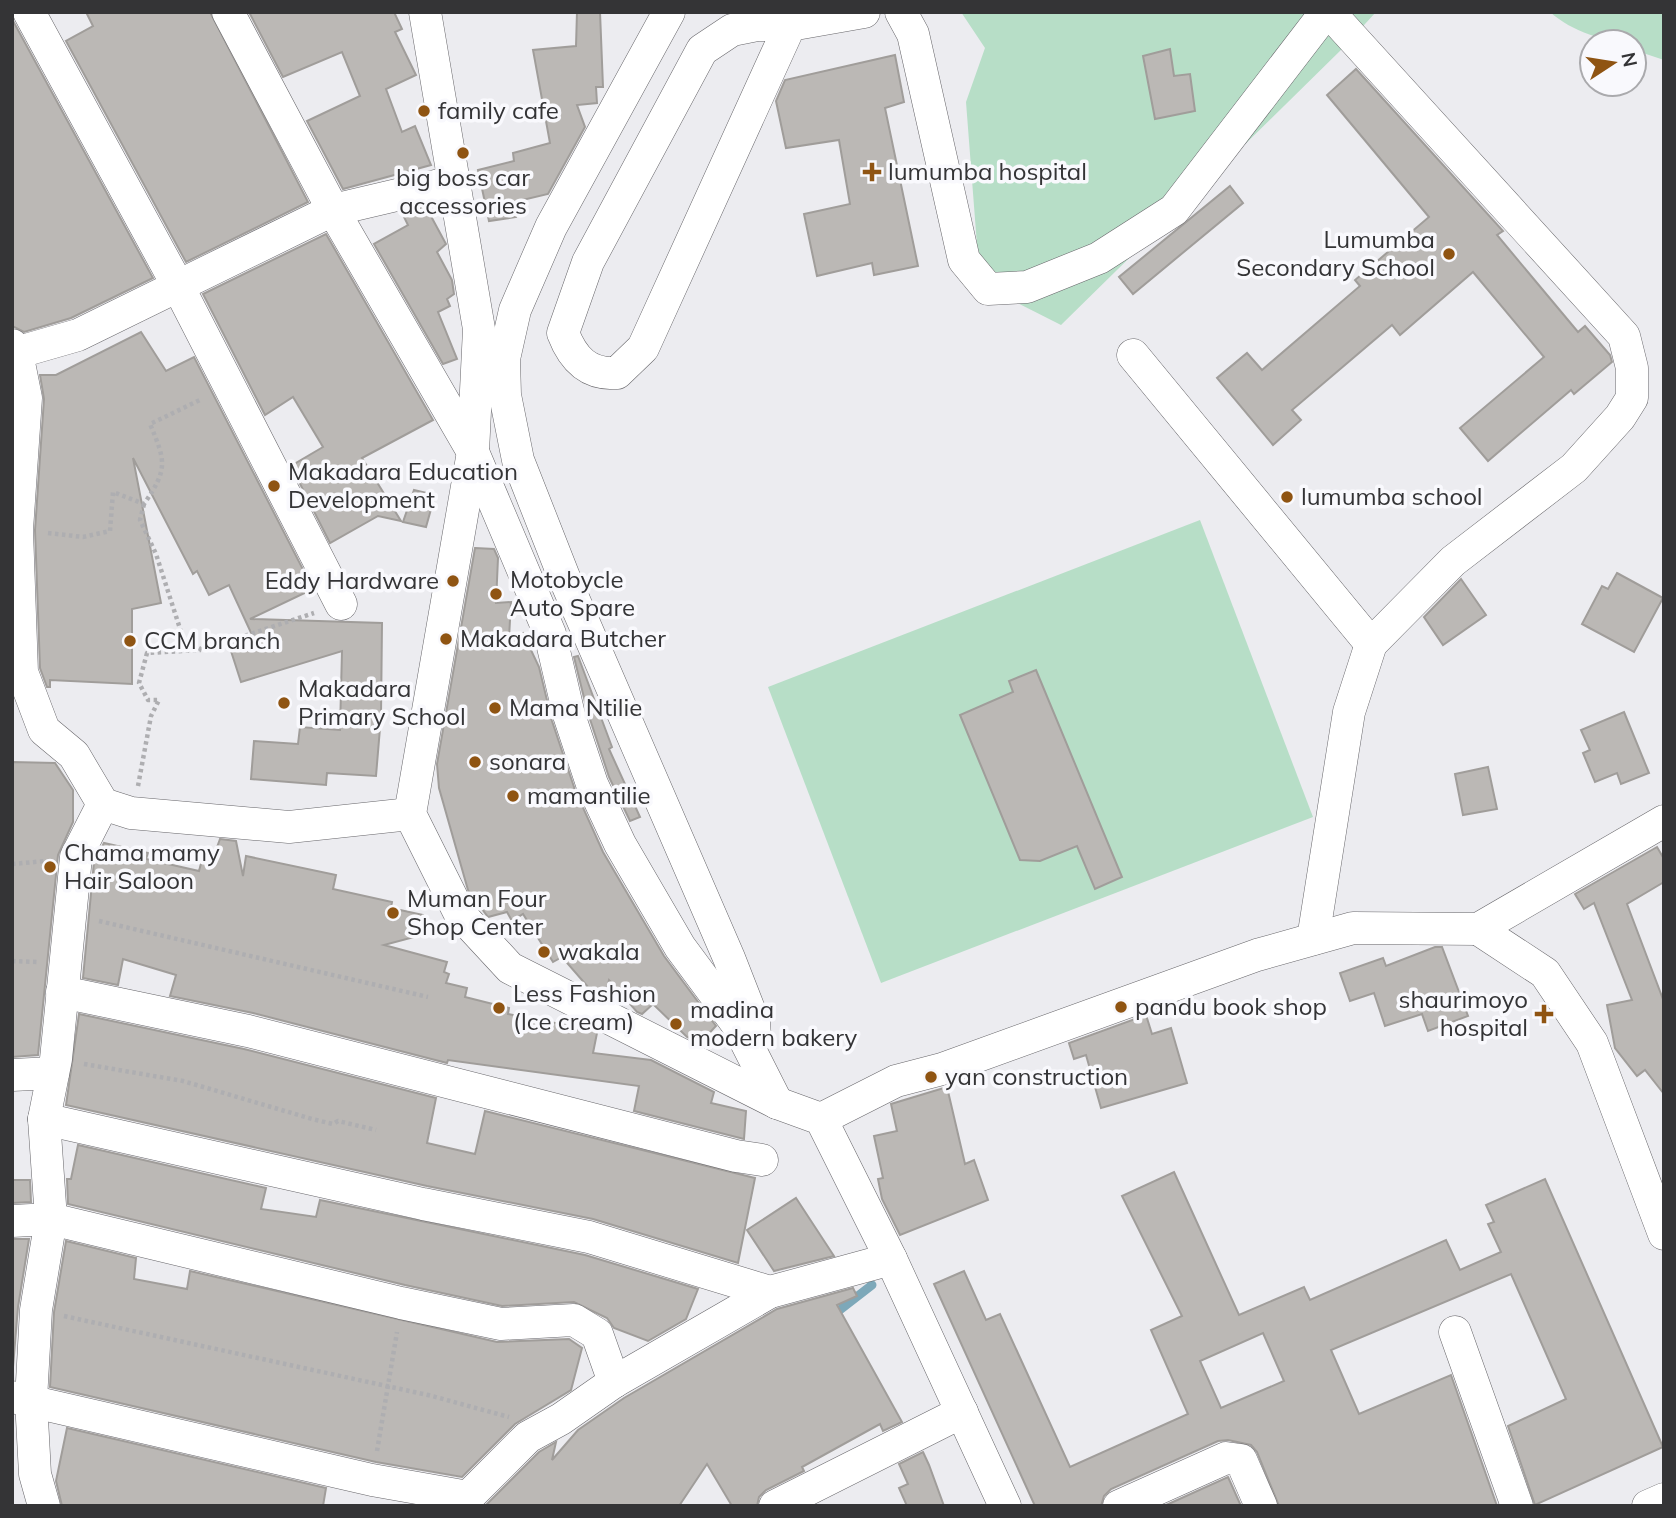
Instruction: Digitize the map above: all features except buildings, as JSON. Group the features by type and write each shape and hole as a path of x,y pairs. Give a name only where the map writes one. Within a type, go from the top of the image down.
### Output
{"street":[{"path":"29,12 178,286 341,604"},
{"path":"228,12 333,210 473,452 550,634 569,715 592,784 620,844 680,947 737,1024 777,1103"},
{"path":"425,12 478,329 473,452 410,814 460,914 510,968 777,1103 821,1119 896,1081 942,1069 1257,954 1353,928 1478,929 1664,821"},
{"path":"669,12 551,227 515,310 504,359 505,395 519,460 564,577 699,887 754,1022 758,1066"},
{"path":"790,25 643,348 617,373 601,374 586,367 571,352 563,334 588,262 702,50 732,30 757,25 790,25 864,12"},
{"path":"901,12 913,34 964,260 988,289 1027,287 1099,258 1174,210 1327,12 1624,336 1632,368 1632,398 1620,417 1574,468 1453,561 1371,644 1349,712 1313,939"},
{"path":"410,814 289,827 117,808 74,755 44,730 22,672 17,530 26,398 14,351 78,335 333,210 452,183"},
{"path":"1133,355 1371,644"},
{"path":"44,1506 24,1478 21,1398 51,1219 44,1118 55,1066 76,858 117,808"},
{"path":"1478,929 1545,973 1592,1043 1663,1230"},
{"path":"62,992 248,1031 762,1160"},
{"path":"12,1075 55,1066"},
{"path":"44,1118 423,1204 589,1237 770,1292"},
{"path":"821,1119 872,1264 942,1421 1005,1506"},
{"path":"12,1221 51,1219 401,1303 501,1324 574,1320 597,1334 614,1381"},
{"path":"21,1398 467,1501 528,1437 561,1419 614,1381 770,1292 872,1264"},
{"path":"705,1271 716,1324"},
{"path":"1455,1332 1517,1506"},
{"path":"775,1506 942,1421"},
{"path":"1119,1506 1226,1458 1241,1460 1261,1506"},
{"path":"1648,1506 1664,1499"}],"path":[{"path":"202,650 183,638 156,554 140,520 144,504 161,479 164,457 150,424 228,387"},
{"path":"17,530 83,537 110,531 114,492 144,504"},
{"path":"117,808 146,755 151,716 159,700 148,700 139,683 147,653 202,650 341,604"},
{"path":"71,914 428,997"},
{"path":"55,1066 183,1081 312,1119 333,1124 338,1121 376,1130"},
{"path":"372,1480 401,1303"},
{"path":"36,1310 389,1388 531,1423 561,1419"}],"green space":[{"path":"961,12 1376,12 1343,48 1061,325 980,284 966,102 985,48"},
{"path":"1550,12 1664,12 1664,60 1648,55 1648,28 1578,30"},
{"path":"1200,520 1313,817 881,983 768,687"}],"waterway":[{"path":"832,1316 872,1285"}],"place":[{"name":"family cafe","path":"424,111"},
{"name":"big boss car accessories","path":"463,153"},
{"name":"lumumba hospital","path":"872,172"},
{"name":"Lumumba Secondary School","path":"1449,254"},
{"name":"Makadara Education Development","path":"274,486"},
{"name":"lumumba school","path":"1287,497"},
{"name":"Eddy Hardware","path":"453,581"},
{"name":"Motobycle Auto Spare","path":"496,594"},
{"name":"Makadara Butcher","path":"446,639"},
{"name":"CCM branch","path":"130,641"},
{"name":"Makadara Primary School","path":"284,703"},
{"name":"Mama Ntilie","path":"495,708"},
{"name":"sonara","path":"475,762"},
{"name":"mamantilie","path":"513,796"},
{"name":"Chama mamy Hair Saloon","path":"50,867"},
{"name":"Muman Four Shop Center","path":"393,913"},
{"name":"wakala","path":"544,952"},
{"name":"pandu book shop","path":"1121,1007"},
{"name":"Less Fashion (Ice cream)","path":"499,1008"},
{"name":"shaurimoyo hospital","path":"1544,1014"},
{"name":"madina modern bakery","path":"676,1024"},
{"name":"yan construction","path":"931,1077"}]}
